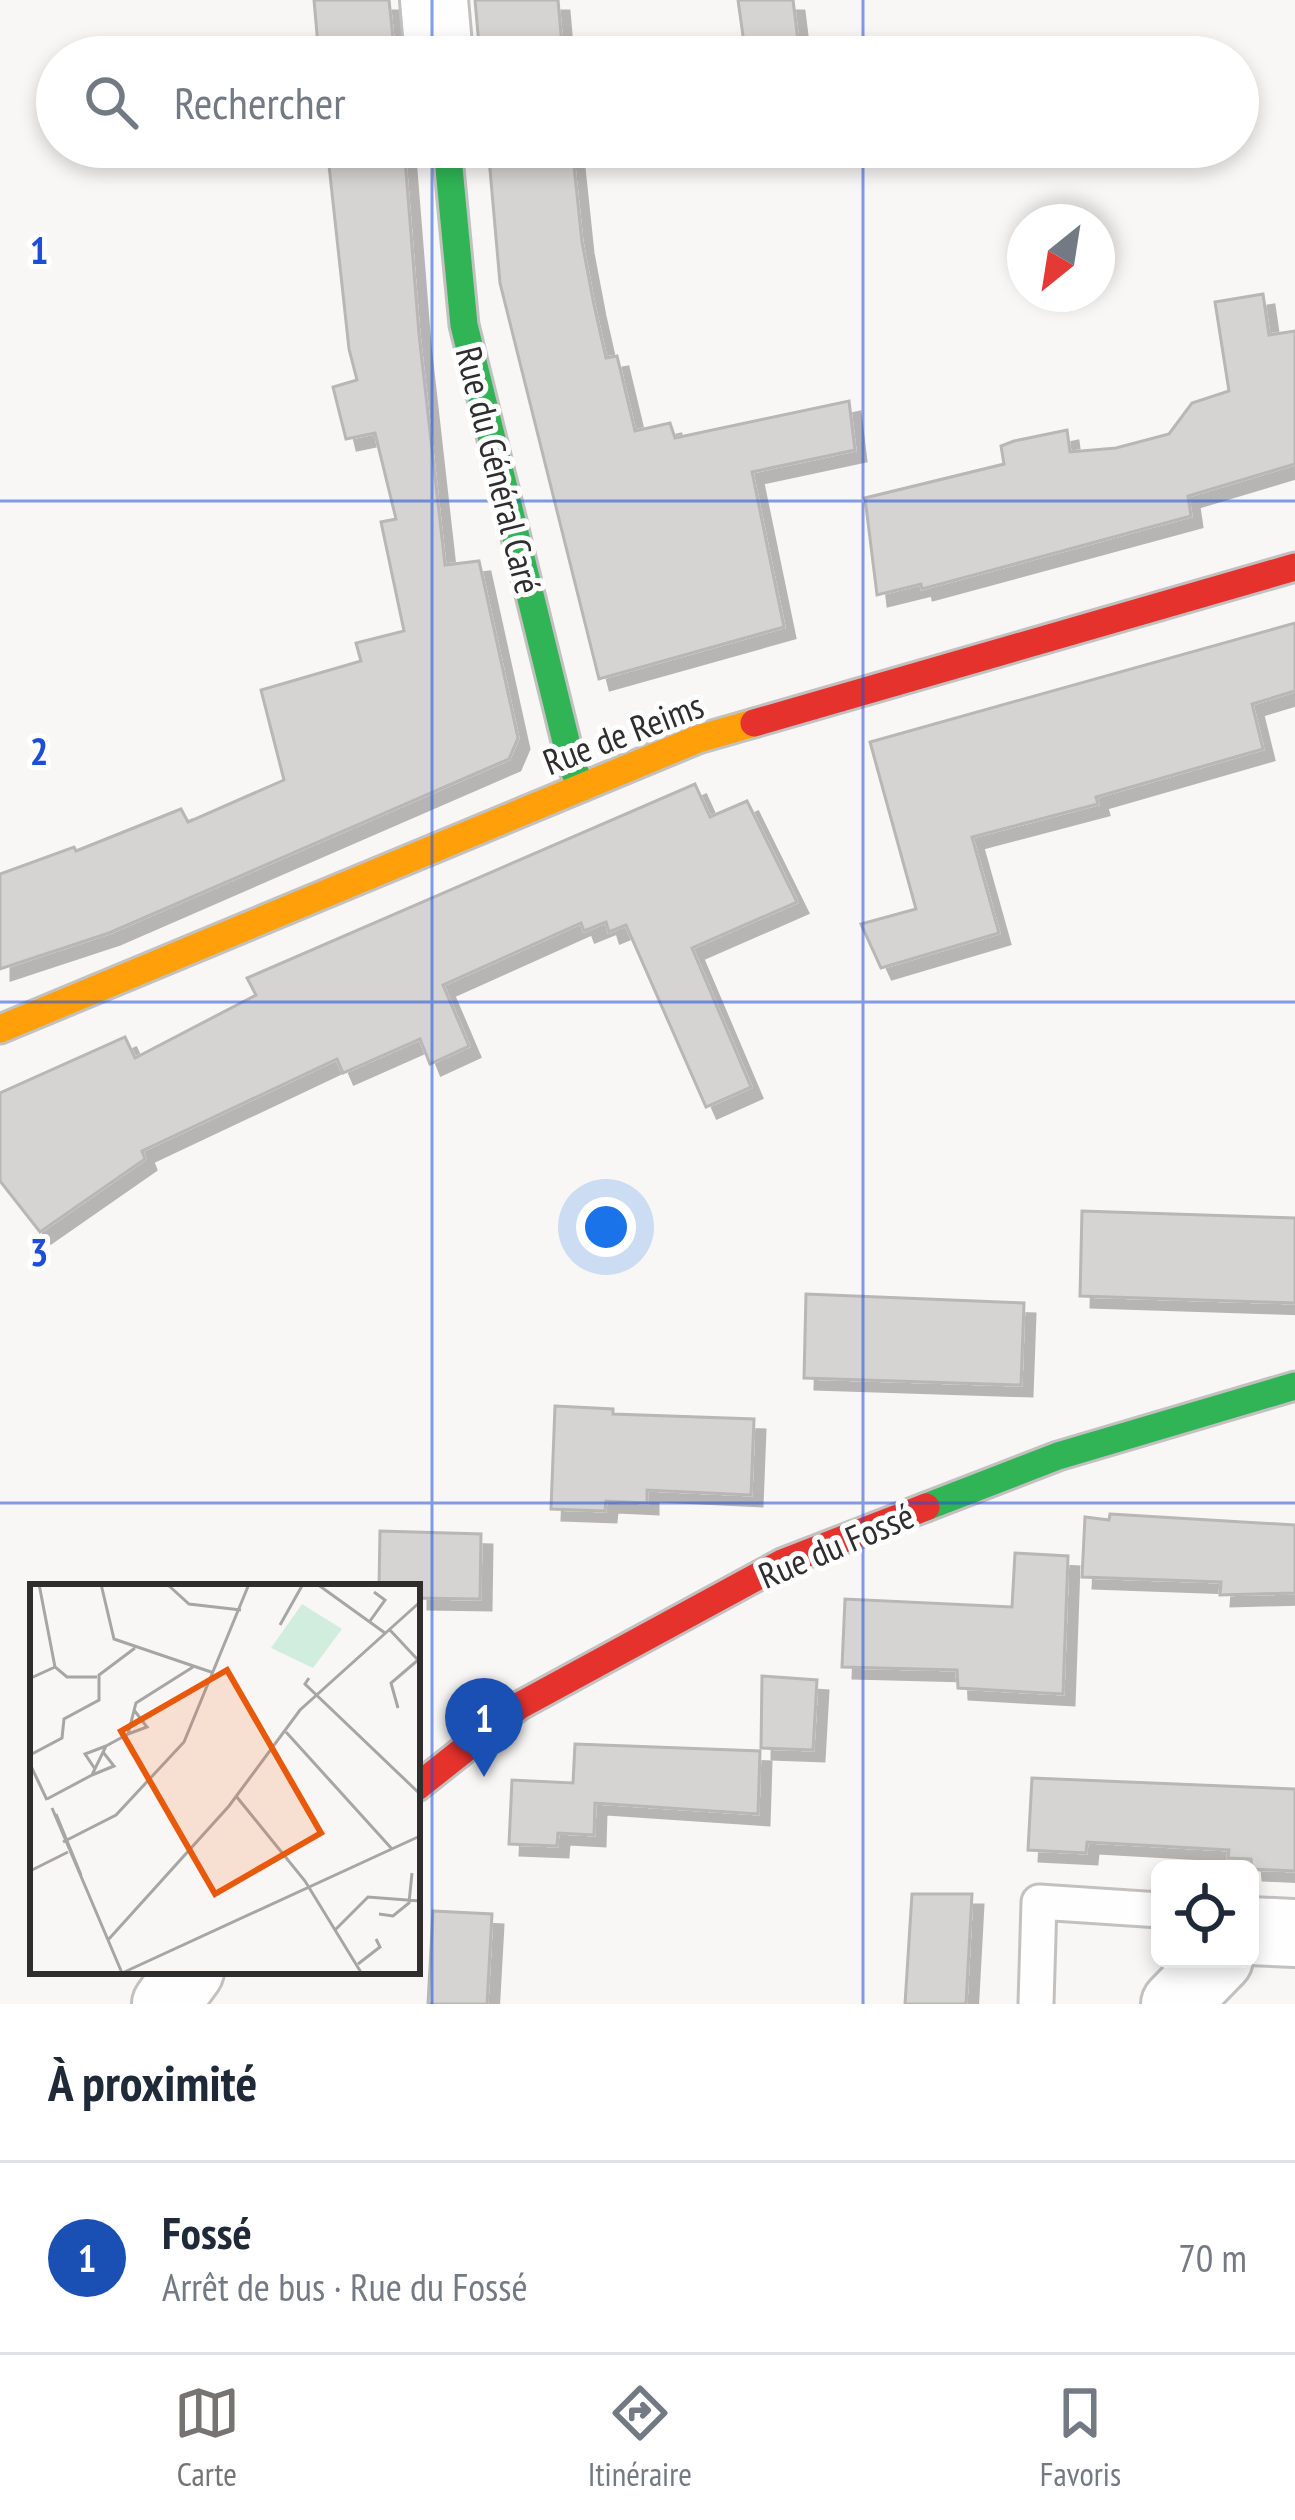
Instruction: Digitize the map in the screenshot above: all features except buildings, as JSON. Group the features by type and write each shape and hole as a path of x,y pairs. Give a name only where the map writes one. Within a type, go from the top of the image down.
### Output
{"street":[{"path":"434,0 437,36"},
{"name":"Rue du Général Caré","path":"449,168 464,325 572,766 582,787"},
{"name":"Rue de Reims","path":"0,1029 698,739 1295,567"},
{"name":"Rue du Fossé","path":"420,1784 519,1706 782,1563 1058,1456 1295,1386"},
{"path":"1259,1931 1295,1933"},
{"path":"1175,2004 1210,1968"},
{"path":"166,2004 188,1974"}],"lane":[{"path":"1036,2004 1039,1902 1151,1909"}],"traffic: fast":[{"path":"449,168 464,325 572,766 582,787"},
{"path":"926,1507 1058,1456 1295,1386"}],"traffic: slow":[{"path":"0,1029 698,739 754,723"}],"traffic: jam":[{"path":"754,723 1295,567"},
{"path":"420,1785 519,1706 782,1563 926,1507"}],"place":[{"name":"Fossé","path":"484,1777"}]}
